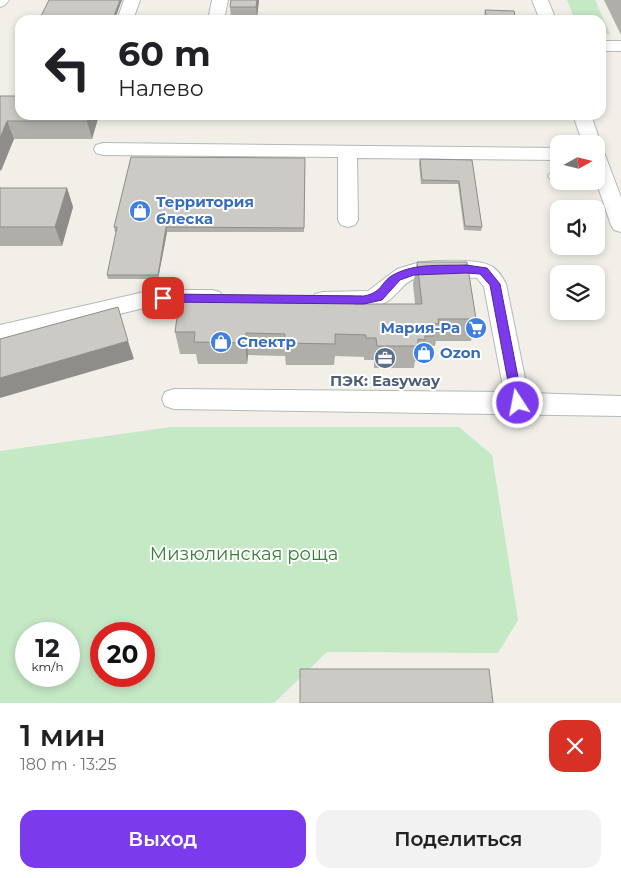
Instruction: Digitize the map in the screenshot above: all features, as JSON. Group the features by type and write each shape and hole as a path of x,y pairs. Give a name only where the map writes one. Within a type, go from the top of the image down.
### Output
{"street":[{"path":"127,15 132,0"},
{"path":"142,15 146,0"},
{"path":"217,15 220,0"},
{"path":"540,0 546,15"},
{"path":"606,46 621,46"},
{"path":"584,120 589,135"},
{"path":"103,148 550,154"},
{"path":"347,151 348,220"},
{"path":"607,177 621,225"},
{"path":"306,300 364,300 378,297 396,277 413,271 466,269 483,271 495,284 518,403"},
{"path":"0,334 144,300 163,298 230,299"},
{"path":"174,399 621,406"}],"green space":[{"path":"567,0 595,0 602,15 573,15"},
{"path":"606,25 610,34 606,34"},
{"name":"Мизюлинская роща","path":"171,427 459,427 492,455 518,620 498,653 327,652 274,703 0,703 0,451"}],"building":[{"path":"49,0 120,0 114,15 42,15"},
{"path":"231,0 257,0 256,7 230,7"},
{"path":"485,10 514,11 515,15 486,15"},
{"path":"0,96 15,96 15,120 87,120 7,121 0,138"},
{"path":"131,157 305,158 304,228 166,227 158,275 107,275 117,227 114,227"},
{"path":"420,159 472,160 482,227 465,226 459,181 422,180"},
{"path":"0,188 67,188 55,227 0,227"},
{"path":"417,262 467,262 476,319 438,319 439,324 433,323 434,336 425,336 425,340 418,339 418,346 377,346 376,338 366,338 366,335 335,334 335,344 285,343 285,334 246,333 245,343 194,342 195,332 175,332 180,295 354,296 354,304 422,304"},
{"path":"118,307 128,341 0,378 0,339"},
{"path":"300,669 489,669 493,703 300,703"}],"place":[{"name":"Территория блеска","path":"140,211"},
{"name":"Мария-Ра","path":"476,328"},
{"name":"Спектр","path":"221,342"},
{"name":"Ozon","path":"424,353"},
{"name":"ПЭК: Easyway","path":"385,358"}],"route":[{"path":"163,298 364,300 378,297 390,286 396,277 413,271 466,269 483,271 495,284 518,403"}]}
